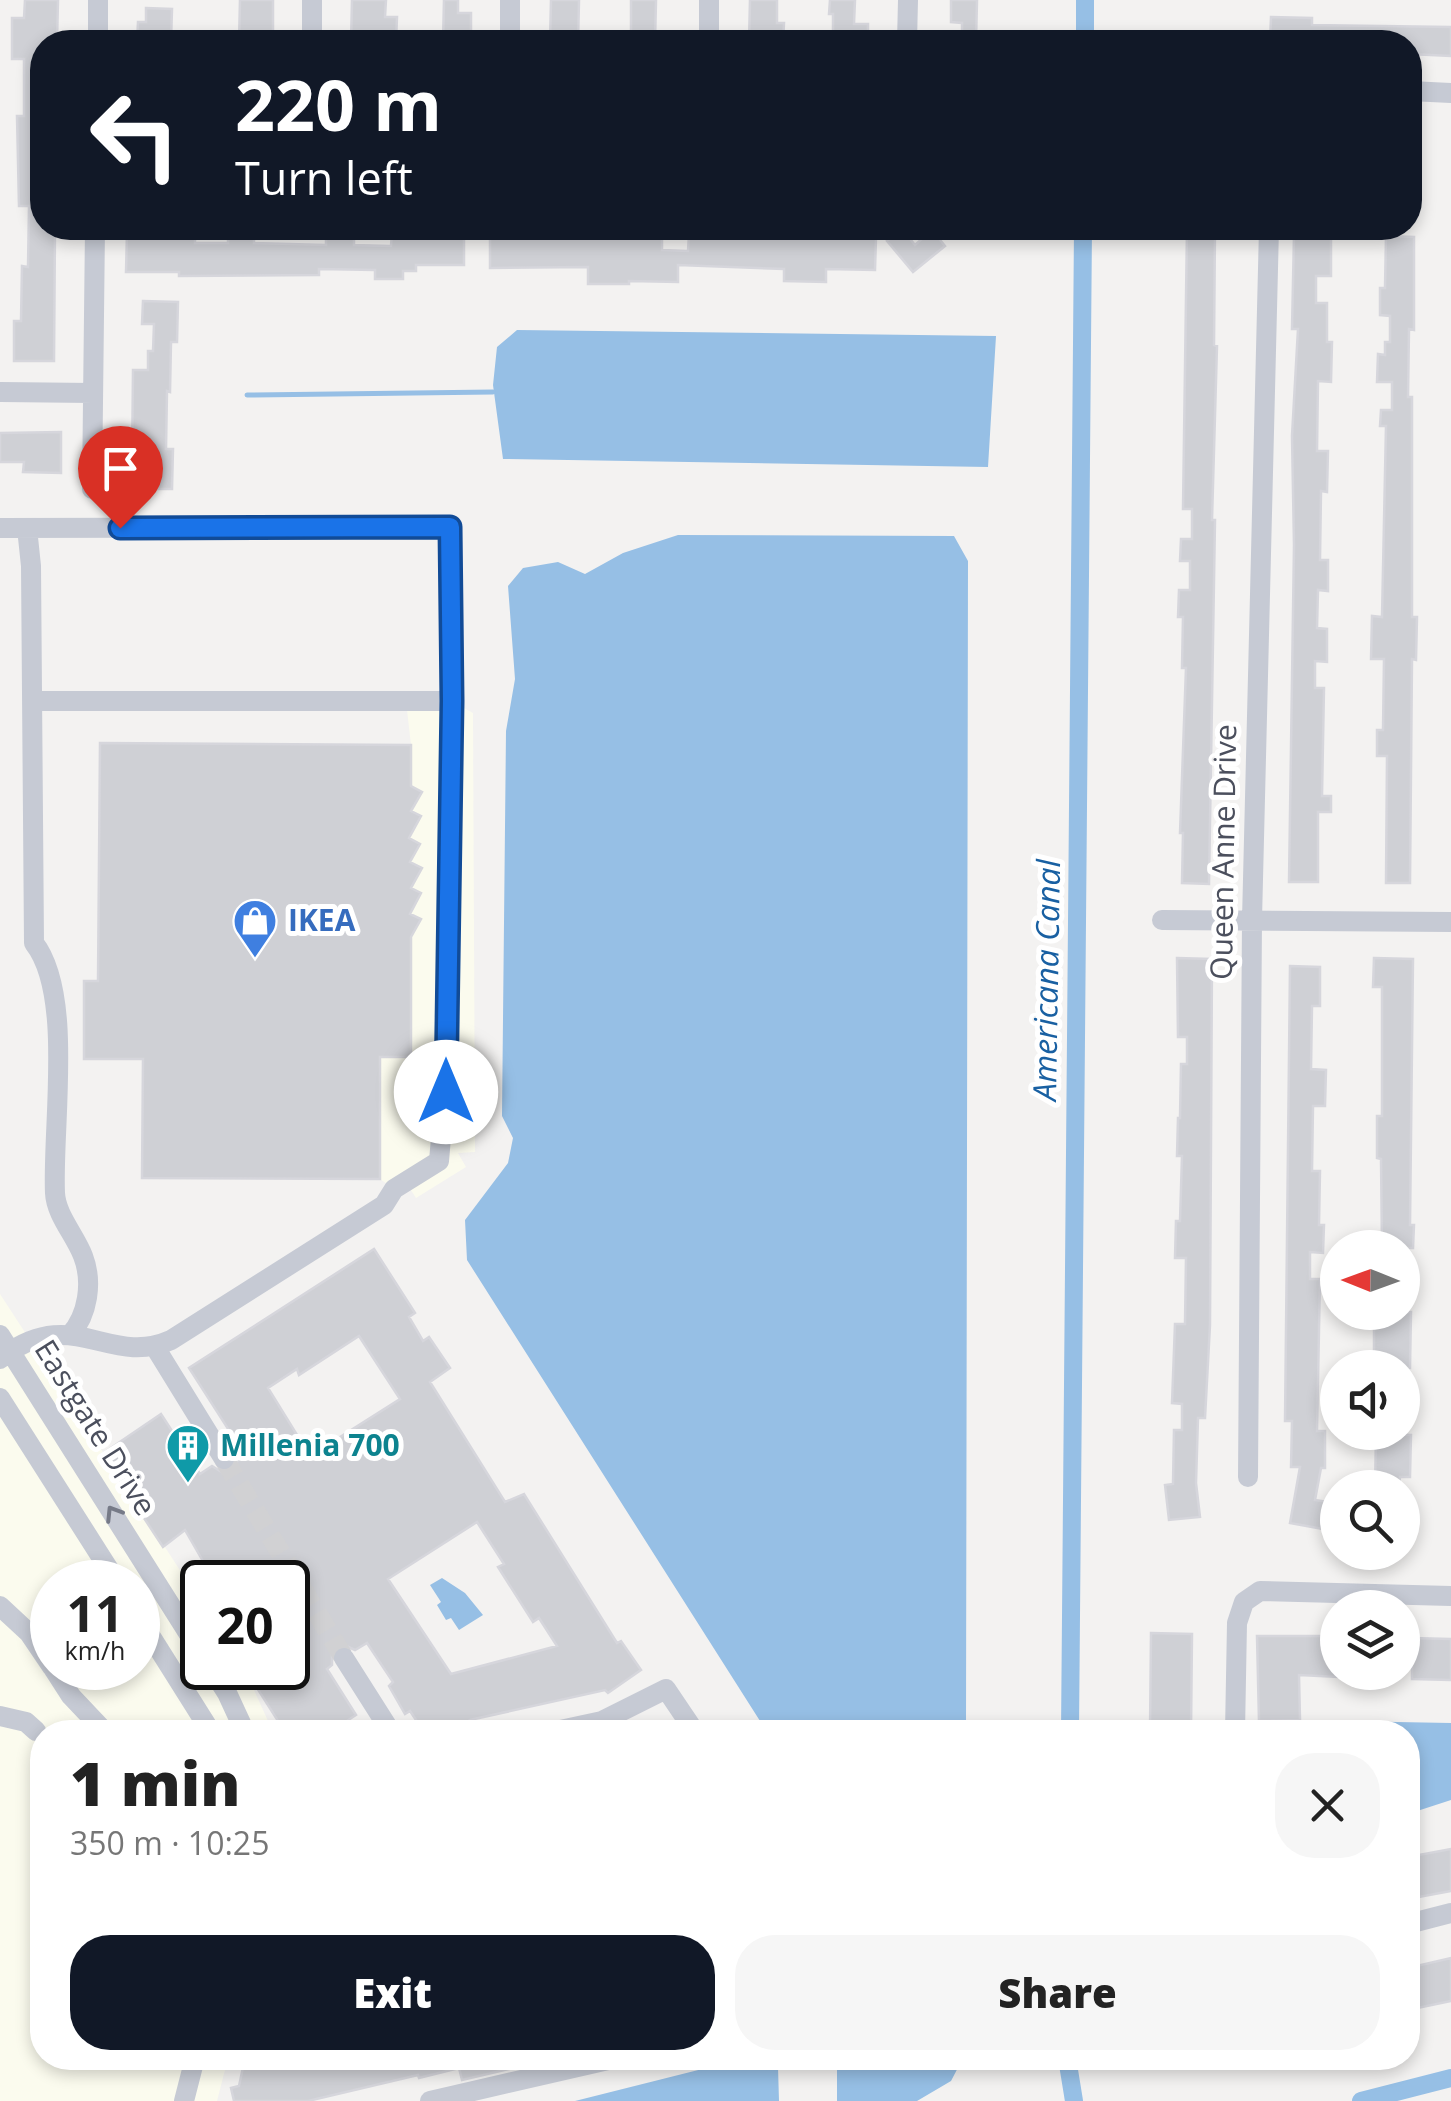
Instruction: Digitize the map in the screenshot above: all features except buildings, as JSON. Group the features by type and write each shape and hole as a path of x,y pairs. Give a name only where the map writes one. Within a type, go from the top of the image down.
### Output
{"street":[{"path":"98,0 98,30"},
{"path":"312,0 312,30"},
{"path":"510,0 510,30"},
{"path":"709,30 710,0"},
{"path":"907,30 908,0"},
{"path":"1422,92 1451,93"},
{"path":"92,489 95,240"},
{"name":"Queen Anne Drive","path":"1248,1478 1252,920 1270,240"},
{"path":"0,392 92,393"},
{"path":"0,528 450,527 452,701 446,1092 439,1161 394,1189 384,1206 156,1347 55,1333 3,1349"},
{"path":"27,528 31,566 34,943 43,955 56,997 55,1198 87,1271 87,1301 81,1323 70,1336"},
{"path":"32,702 452,701"},
{"path":"1162,920 1451,922"},
{"path":"156,1347 224,1459"},
{"name":"Eastgate Drive","path":"3,1349 180,1621"},
{"path":"0,1398 102,1560"},
{"path":"1235,1720 1237,1624 1244,1602 1260,1591 1451,1596"},
{"path":"0,1606 30,1636"},
{"path":"160,1650 204,1720"},
{"path":"344,1658 383,1720"},
{"path":"170,1666 180,1660"},
{"path":"604,1720 666,1689 687,1720"},
{"path":"67,1690 94,1720"},
{"path":"225,1690 239,1720"},
{"path":"0,1716 30,1725"},
{"path":"1420,1921 1451,1914"},
{"path":"184,2101 191,2070"},
{"path":"430,2101 561,2070"}],"shaded area":[{"path":"406,701 451,701 473,713 475,1152 458,1153 466,1167 416,1198 409,1187 394,1189 380,1179 380,1057 411,1057 411,937 420,919 410,914 421,893 411,888 422,868 410,862 420,844 409,838 421,816 411,811 421,792 411,786"},
{"path":"0,1294 180,1570 180,1690 254,1690 268,1720 30,1720 30,2070 225,2070 217,2101 0,2101"}],"water":[{"path":"517,330 996,336 988,467 503,459 493,385 497,347"},
{"path":"678,535 954,536 968,561 966,1720 759,1720 467,1260 465,1220 508,1163 513,1138 502,1116 506,731 515,679 508,586 523,568 558,562 585,574 623,553"},
{"path":"442,1578 465,1593 483,1615 459,1630 451,1618 446,1620 430,1585"},
{"path":"1420,1722 1451,1723 1451,1800 1420,1810"},
{"path":"698,2070 778,2070 779,2101 575,2101"},
{"path":"837,2070 957,2070 951,2081 917,2101 837,2101"}],"waterway":[{"name":"Americana Canal","path":"1085,0 1085,30"},
{"name":"Americana Canal","path":"1070,1720 1083,240"},
{"path":"247,395 493,392"},
{"name":"Americana Canal","path":"1069,2070 1074,2101"},
{"path":"1361,2101 1451,2078"}],"tunnel":[{"path":"224,1459 344,1658"}],"place":[{"name":"IKEA","path":"255,959"},
{"name":"Millenia 700","path":"188,1484"}],"route":[{"path":"120,528 450,527 452,701 446,1092"}]}
